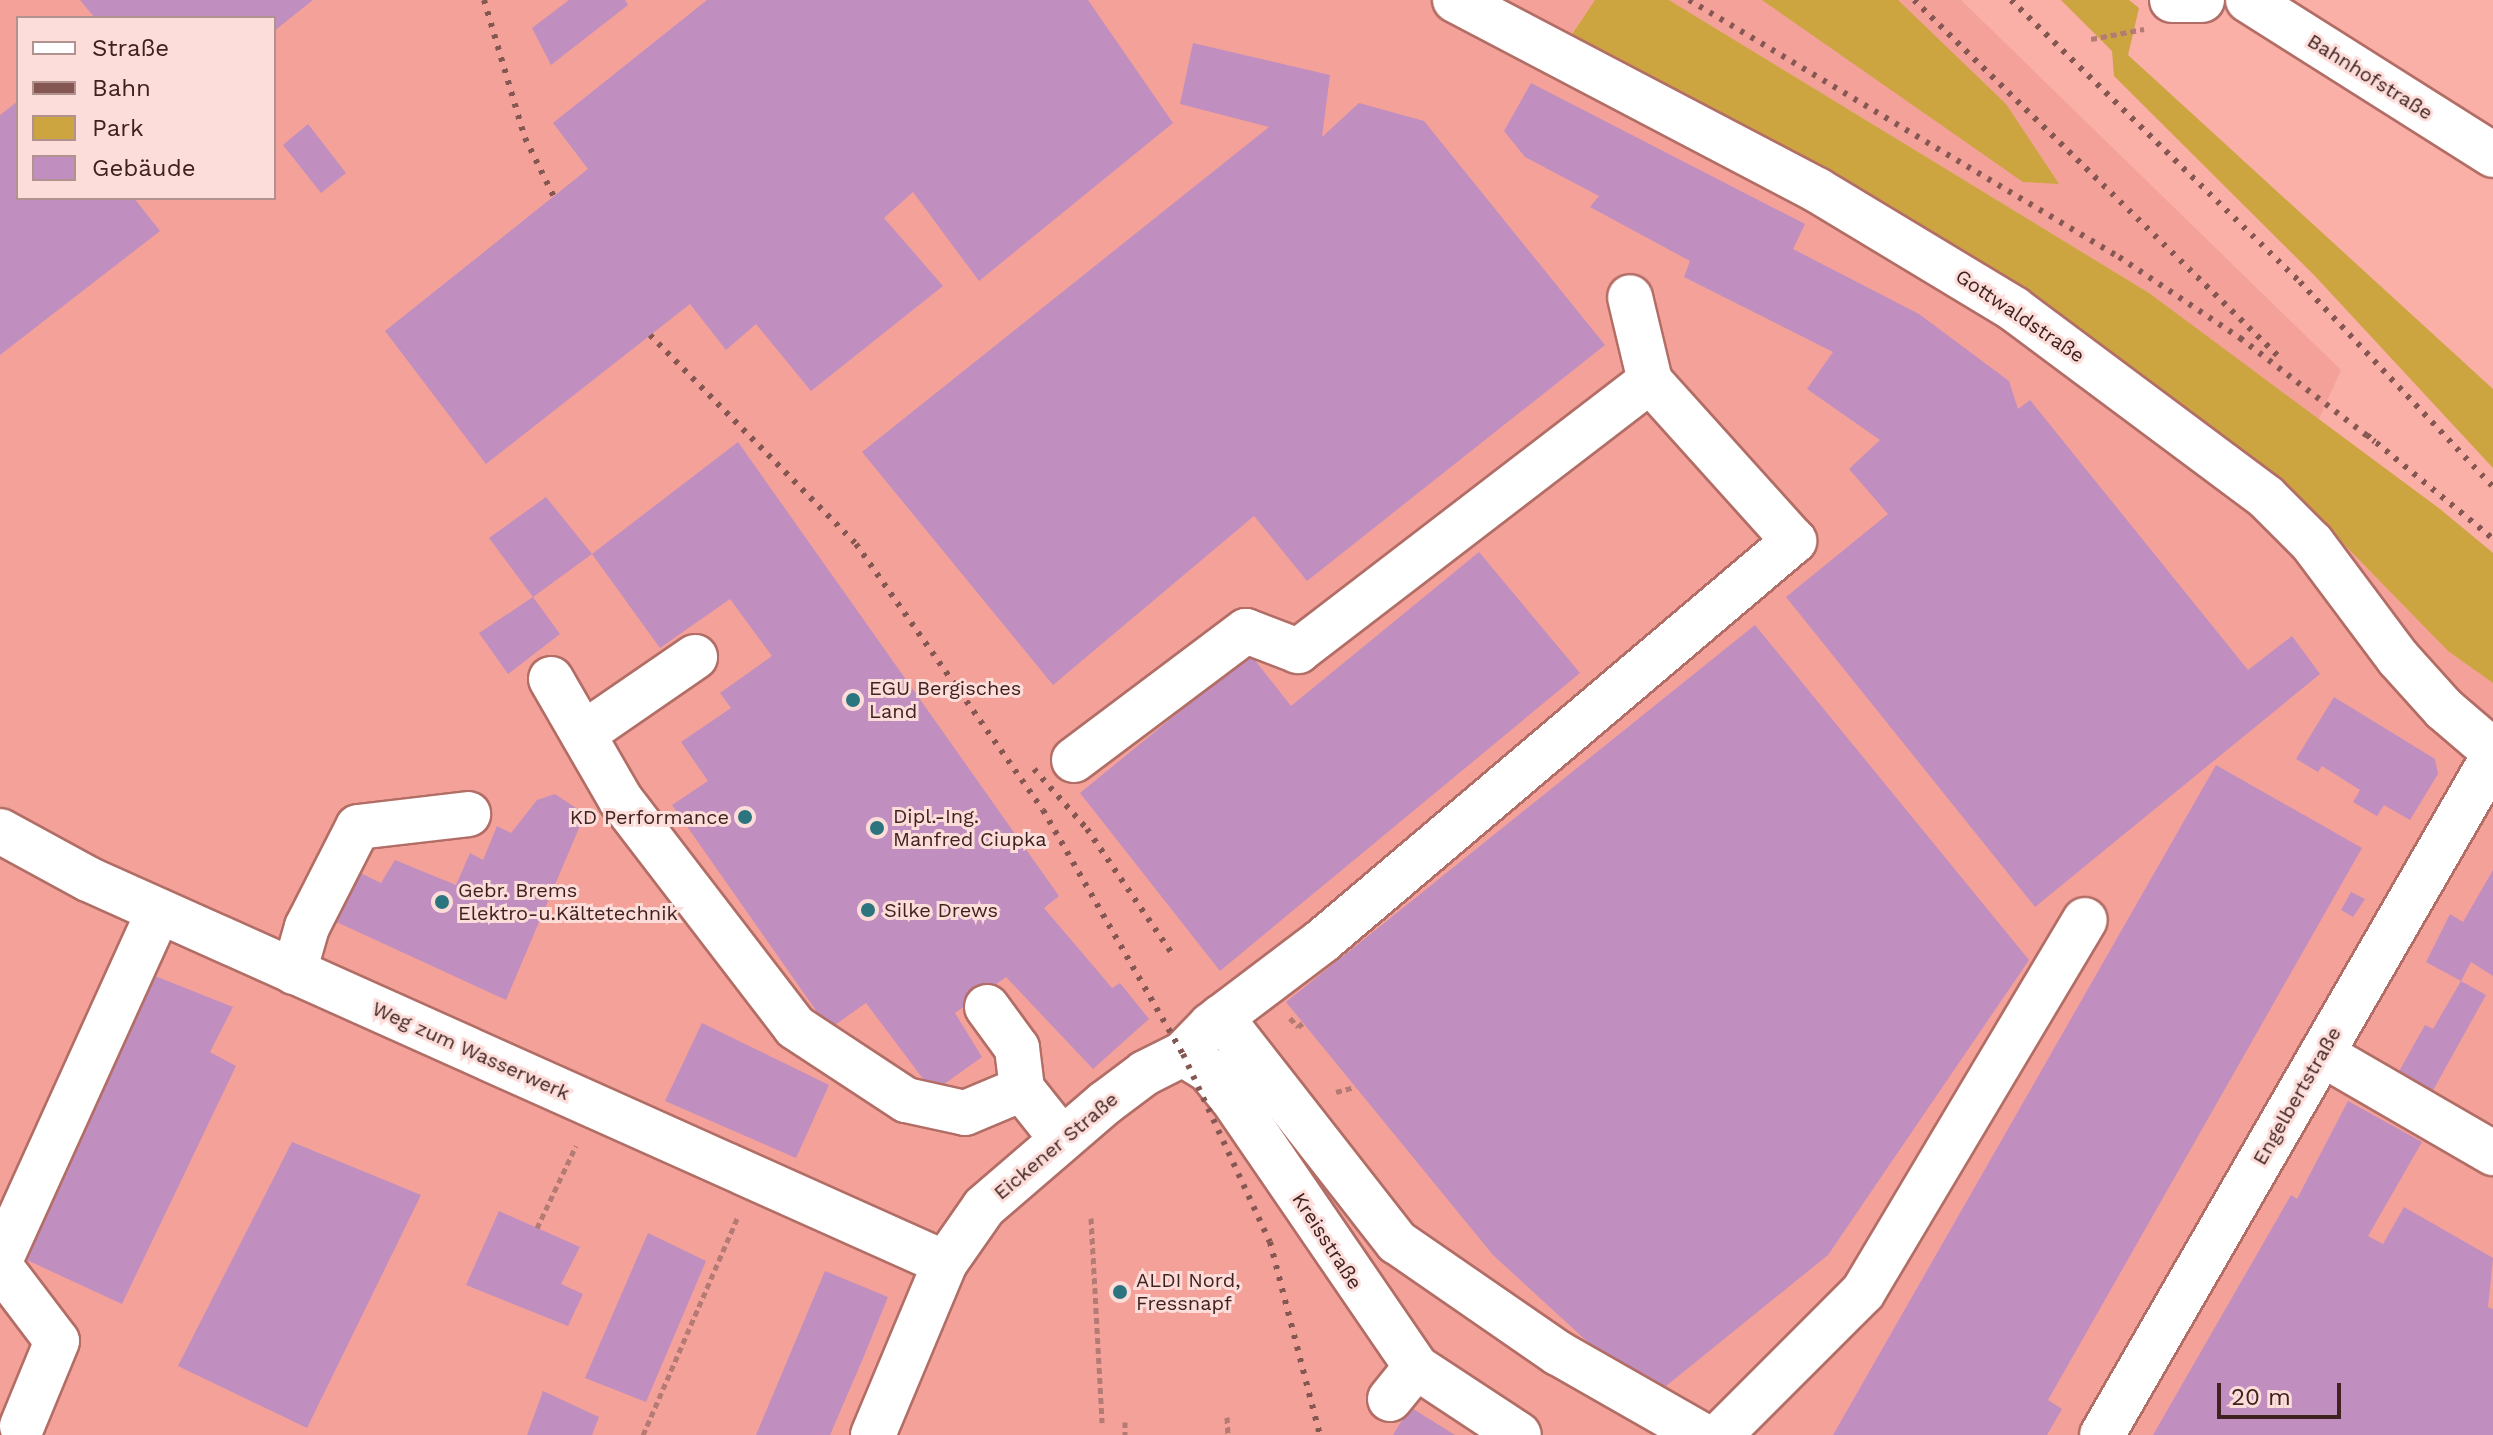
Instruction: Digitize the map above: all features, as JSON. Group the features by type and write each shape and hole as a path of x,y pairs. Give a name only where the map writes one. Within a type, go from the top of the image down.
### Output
{"street":[{"name":"Gottwaldstraße","path":"1455,0 1817,190 2027,318 2266,497 2312,543 2398,658 2444,709 2493,751"},
{"path":"2172,0 2202,0"},
{"name":"Bahnhofstraße","path":"2248,0 2493,155"},
{"path":"1074,760 1246,631 1298,651 1650,381 1630,297"},
{"name":"Eickener Straße","path":"873,1435 945,1263 984,1207 1061,1138 1322,941 1794,541 1650,381"},
{"path":"583,734 695,657"},
{"path":"551,679 621,800 795,1027 906,1100 965,1113 1022,1089"},
{"name":"Engelbertstraße","path":"2102,1435 2493,757"},
{"path":"294,972 307,927 358,827 468,814"},
{"name":"Weg zum Wasserwerk","path":"0,831 159,911 945,1263"},
{"path":"22,1427 57,1341 0,1264 159,911"},
{"path":"1720,1435 1863,1292 2085,920"},
{"path":"987,1007 1017,1048 1022,1089 1061,1138"},
{"path":"1205,1032 1397,1242 1558,1353 1702,1435"},
{"name":"Kreisstraße","path":"1205,1032 1209,1070 1232,1098 1382,1326 1403,1383 1519,1435"},
{"path":"2322,1054 2493,1153"}],"path":[{"path":"1298,1027 1304,1022"},
{"path":"1337,1093 1355,1087"},
{"path":"537,1228 595,1107"},
{"path":"643,1435 754,1178"},
{"path":"1091,1218 1102,1423"},
{"path":"1227,1417 1228,1435"},
{"path":"1125,1422 1125,1435"}],"shaded area":[{"path":"0,0 1595,0 1572,33 1725,118 2329,529 2448,651 2493,683 2493,1435 0,1435"},
{"path":"1669,0 1961,0 2341,370 2318,421 2149,293"}],"green space":[{"path":"1595,0 1669,0 2149,293 2440,509 2493,553 2493,683 2448,651 2329,529 1725,118 1572,34"},
{"path":"1762,0 1898,0 2006,104 2059,184 2023,182"},
{"path":"2061,0 2129,0 2139,8 2128,55 2493,389 2493,468 2314,275 2114,76 2112,51"}],"building":[{"path":"80,0 313,0 276,29 276,16 93,16"},
{"path":"569,0 625,0 628,5 551,65 532,28"},
{"path":"707,0 1088,0 1173,123 979,281 913,192 884,218 943,286 811,391 756,324 726,350 690,304 486,464 385,331 588,169 553,123"},
{"path":"1193,43 1330,75 1322,137 1359,103 1424,121 1605,345 1307,581 1254,516 1053,685 862,452 1269,127 1180,104"},
{"path":"1531,83 1805,224 1793,249 1919,314 2009,381 2018,409 2030,400 2248,670 2292,636 2320,674 2035,907 1786,597 1888,514 1849,469 1880,440 1807,389 1833,352 1684,277 1690,261 1590,207 1599,196 1525,157 1504,131"},
{"path":"16,103 16,200 136,200 160,231 0,355 0,115"},
{"path":"308,124 346,173 321,193 283,145"},
{"path":"738,442 1059,896 1044,908 1112,988 1120,983 1149,1019 1093,1069 1006,977 955,1013 982,1057 933,1092 866,1003 829,1029 672,805 708,781 681,742 731,708 720,693 772,656 730,599 660,648 592,554"},
{"path":"546,497 592,554 533,597 489,538"},
{"path":"1479,552 1580,673 1220,971 1080,793 1250,654 1291,706"},
{"path":"533,597 560,634 508,674 479,633"},
{"path":"1755,625 2029,960 1828,1255 1650,1399 1493,1255 1286,1002"},
{"path":"2334,697 2435,759 2438,774 2410,820 2384,805 2377,816 2353,802 2360,790 2322,766 2318,772 2296,759"},
{"path":"2216,765 2362,848 2048,1400 2062,1409 2047,1435 1833,1435"},
{"name":"Gebr. Brems Elektro-u.Kältetechnik","path":"555,794 585,814 506,1000 330,919 350,868 381,883 395,860 456,885 470,853 483,860 497,826 511,833 537,800"},
{"path":"2493,870 2493,976 2471,962 2461,981 2426,962 2450,914 2463,922"},
{"path":"2351,892 2365,899 2353,917 2341,910"},
{"path":"145,972 233,1007 210,1052 236,1066 122,1304 16,1255"},
{"path":"2461,981 2486,995 2431,1094 2397,1075 2425,1025 2433,1029"},
{"path":"702,1023 829,1085 796,1158 665,1101"},
{"path":"2348,1101 2422,1142 2368,1236 2383,1244 2404,1207 2493,1258 2488,1307 2493,1309 2493,1435 2153,1435 2291,1195 2297,1199"},
{"path":"292,1142 421,1195 307,1428 178,1366"},
{"path":"499,1211 580,1247 561,1284 583,1294 568,1326 466,1285"},
{"path":"648,1233 706,1261 646,1402 585,1378"},
{"path":"825,1271 888,1297 864,1356 830,1435 756,1435"},
{"path":"543,1391 599,1417 592,1435 527,1435"},
{"path":"1410,1407 1455,1435 1393,1435"}],"railway":[{"path":"484,0 525,138 555,199"},
{"path":"1689,0 2119,257 2240,338 2375,442"},
{"path":"1914,0 2277,355"},
{"path":"2011,0 2300,282 2493,487"},
{"path":"650,335 856,544 1043,810 1183,1054 1270,1242 1320,1435"},
{"path":"2367,435 2493,539"},
{"path":"1034,769 1087,829 1171,952"}],"place":[{"name":"EGU Bergisches Land","path":"853,700"},
{"name":"KD Performance","path":"745,817"},
{"name":"Dipl.-Ing. Manfred Ciupka","path":"877,828"},
{"name":"Gebr. Brems Elektro-u.Kältetechnik","path":"442,902"},
{"name":"Silke Drews","path":"868,910"},
{"name":"ALDI Nord, Fressnapf","path":"1120,1292"}]}
